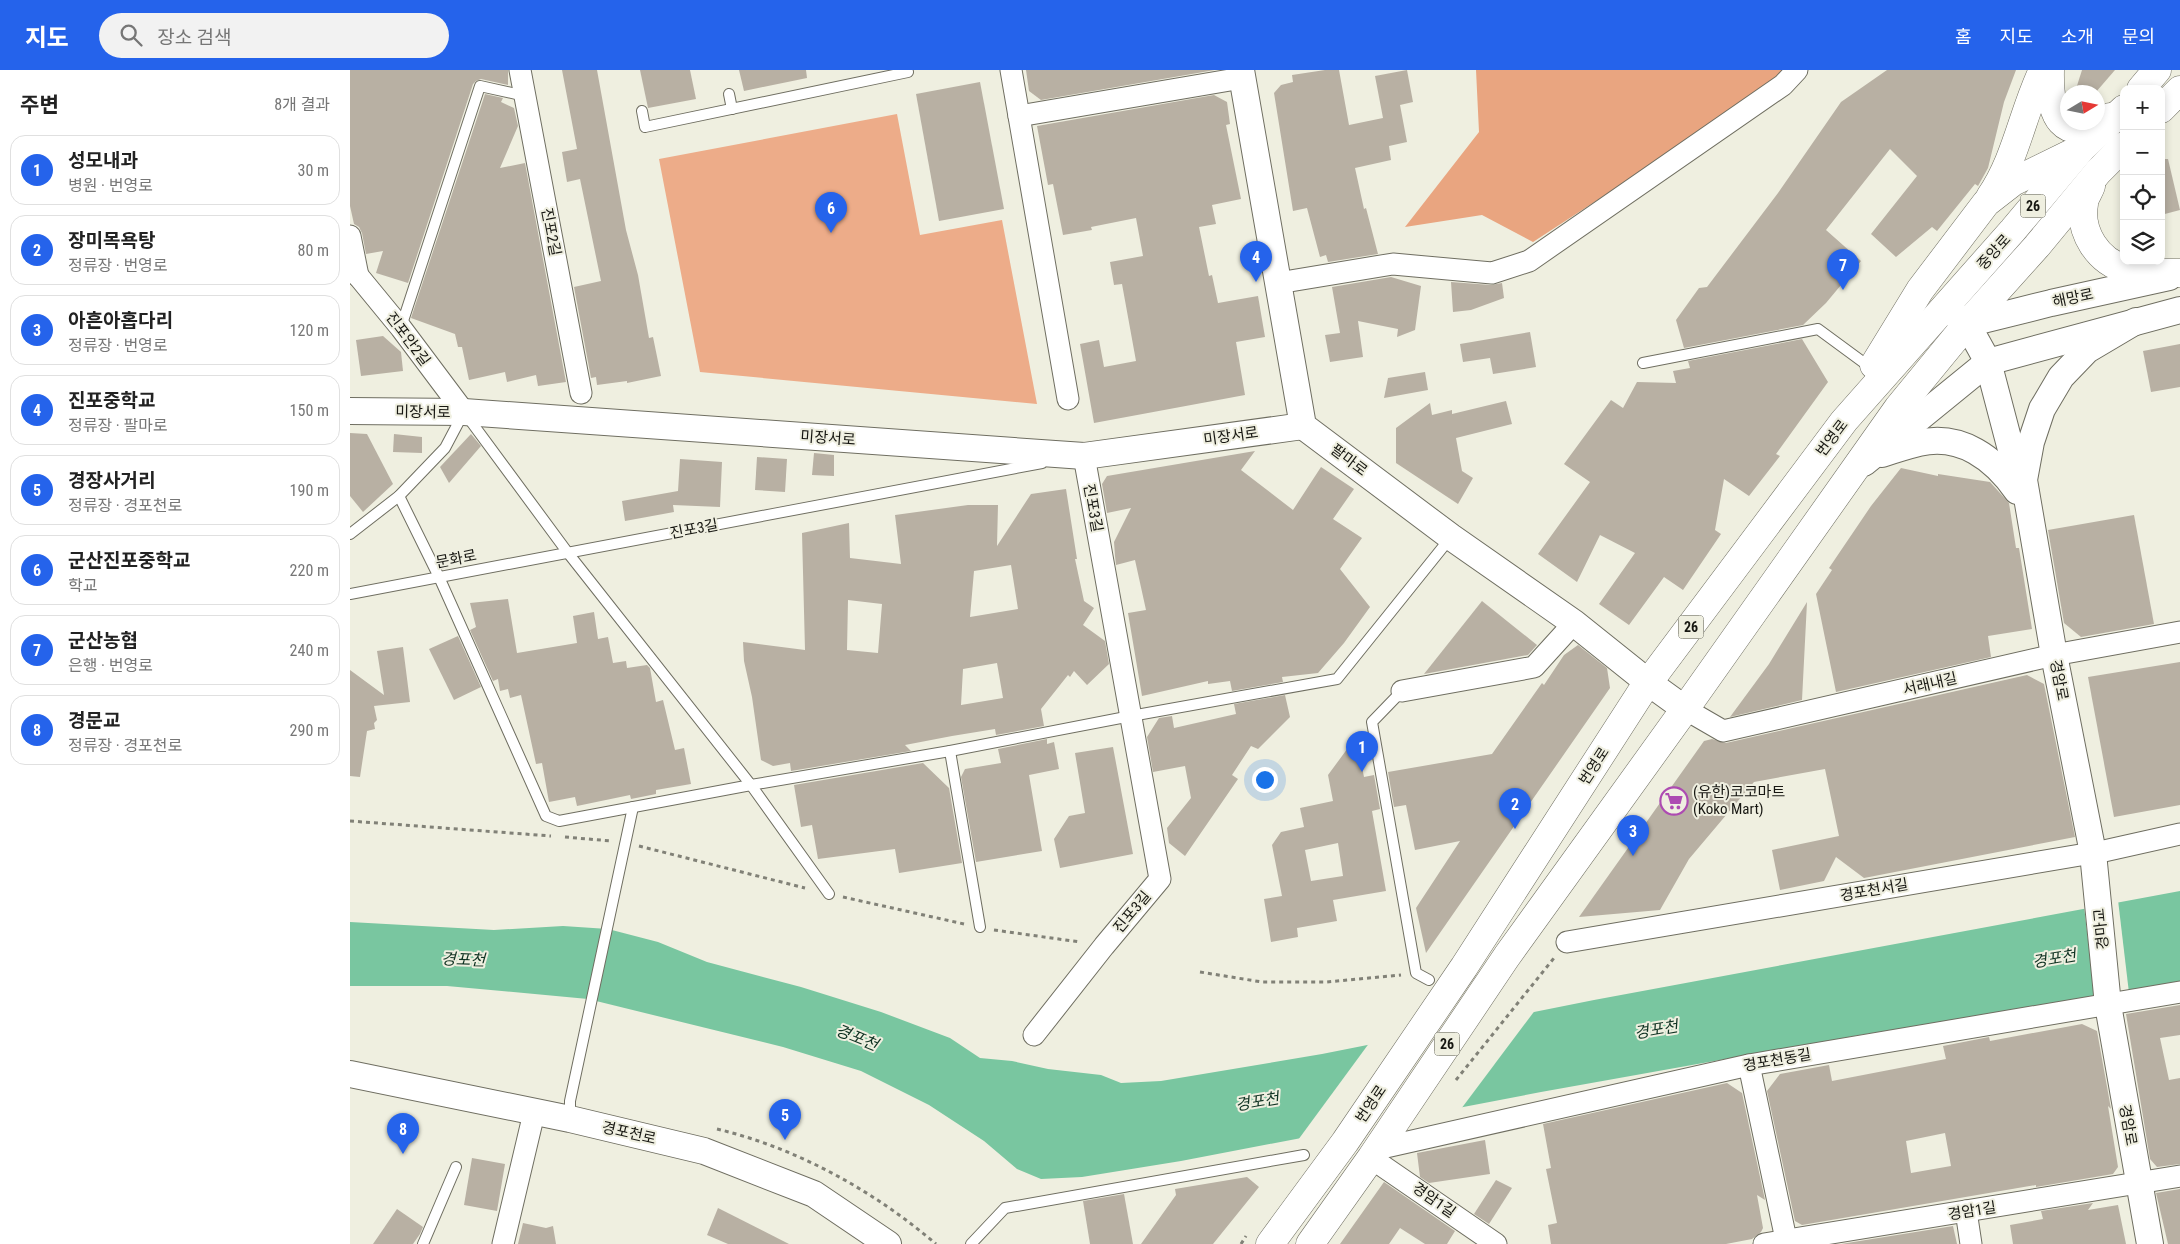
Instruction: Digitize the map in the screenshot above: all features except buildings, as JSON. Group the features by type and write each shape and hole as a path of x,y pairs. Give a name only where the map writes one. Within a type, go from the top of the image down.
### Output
{"main road":[{"path":"1844,421 1872,368 1920,290 2001,181 2033,90 2043,70"},
{"path":"2050,70 2052,103 2055,114 2063,124 2072,128 2086,129 2120,111"},
{"path":"2144,85 2157,70"},
{"path":"2165,105 2180,90"},
{"name":"중앙로","path":"1944,306 2013,230 2082,148 2120,113"},
{"path":"1986,203 2013,182 2082,148"},
{"name":"중앙로","path":"1967,324 2038,246 2098,172 2120,150"},
{"path":"2098,172 2084,202 2083,219 2087,236 2096,249 2108,261 2126,269 2180,274"},
{"name":"번영로","path":"1270,1244 1345,1142 1464,967 1649,683 1844,421 1944,306"},
{"name":"번영로","path":"1310,1244 1379,1147 1507,956 1863,464 1898,408 1967,324"}],"street":[{"name":"진포2길","path":"520,70 581,393"},
{"path":"1011,70 1068,399"},
{"path":"1278,283 1394,264 1492,273 1529,260 1783,85 1797,70"},
{"path":"1019,116 1241,74 1304,426"},
{"path":"350,236 354,271"},
{"name":"진포안2길","path":"354,271 401,328 464,412"},
{"name":"해망로","path":"1967,324 2180,274"},
{"path":"1944,306 1967,324 1988,362 2008,435 2013,462 2028,506"},
{"path":"1863,464 1988,362 2180,310"},
{"path":"2028,506 2024,480 2030,442 2047,401 2061,378 2086,350 2136,321"},
{"name":"미장서로","path":"350,411 464,412 1084,456 1304,426"},
{"name":"팔마로","path":"1304,426 1451,537 1574,624 1685,709"},
{"path":"1863,464 1921,442 1943,442 1972,448 2005,474 2028,506"},
{"name":"진포3길","path":"1034,1035 1160,879 1084,456"},
{"name":"경암로","path":"2028,506 2054,655 2093,852"},
{"path":"1402,691 1534,667 1574,624"},
{"name":"서래내길","path":"1685,709 1724,731 2054,655 2180,632"},
{"name":"경포천서길","path":"1567,942 2093,852 2180,834"},
{"name":"경마교","path":"2093,852 2108,1005"},
{"name":"경포천동길","path":"1379,1147 1749,1064 2180,992"},
{"name":"경암로","path":"2108,1005 2150,1244"},
{"path":"1749,1064 1786,1242"},
{"name":"경포천로","path":"350,1074 534,1113 570,1110 704,1151 814,1194 888,1244"},
{"path":"503,1244 534,1113"},
{"name":"경암1길","path":"1379,1147 1496,1244"},
{"name":"경암1길","path":"1764,1244 1786,1242 2180,1176"},
{"path":"1966,1212 1972,1244"}],"lane":[{"path":"642,111 645,128 911,71"},
{"path":"401,328 480,86 525,96"},
{"path":"729,94 732,109"},
{"path":"1643,363 1818,330 1872,368"},
{"path":"350,534 399,496 445,448 464,412 568,553 750,784 829,894"},
{"name":"진포3길","path":"568,553 948,480 1084,456"},
{"path":"399,496 439,577 546,816 559,821 750,784 950,752 1131,716 1337,679 1451,537"},
{"name":"문화로","path":"350,594 568,553"},
{"path":"1402,691 1372,722 1416,973 1429,980"},
{"path":"950,752 980,928"},
{"path":"570,1110 633,806"},
{"path":"971,1244 1005,1208 1304,1155"},
{"path":"423,1244 456,1168"}],"path":[{"path":"350,821 625,842 829,894 980,928 1104,946"},
{"path":"1455,1081 1567,942"},
{"path":"1200,972 1262,982 1327,982 1416,973"},
{"path":"927,1236 936,1244"}],"shaded area":[{"path":"1476,70 1786,70 1771,87 1533,242 1482,215 1405,227 1479,132"},
{"path":"897,114 920,235 1002,220 1037,404 700,372 659,159"}],"water":[{"name":"경포천","path":"2180,891 2180,981 2099,997 1860,1035 1541,1092 1181,1161 1082,1177 1041,1179 1017,1169 984,1141 929,1105 861,1071 783,1047 588,999 447,986 350,986 350,922 494,930 563,926 608,929 658,942 707,962 801,987 881,1012 950,1038 980,1058 1101,1075 1121,1083 1161,1081 1322,1054 1594,1000"}],"pier":[{"path":"2118,900 2129,993 2095,1000 2084,906"},
{"path":"1536,1009 1461,1109 1298,1140 1370,1042"}],"place":[{"name":"군산진포중학교","path":"831,233"},
{"name":"진포중학교","path":"1256,282"},
{"name":"군산농협","path":"1843,290"},
{"name":"성모내과","path":"1362,772"},
{"name":"(유한)코코마트 (Koko Mart)","path":"1674,801"},
{"name":"장미목욕탕","path":"1515,829"},
{"name":"아흔아홉다리","path":"1633,856"},
{"name":"경장사거리","path":"785,1140"},
{"name":"경문교","path":"403,1154"}]}
